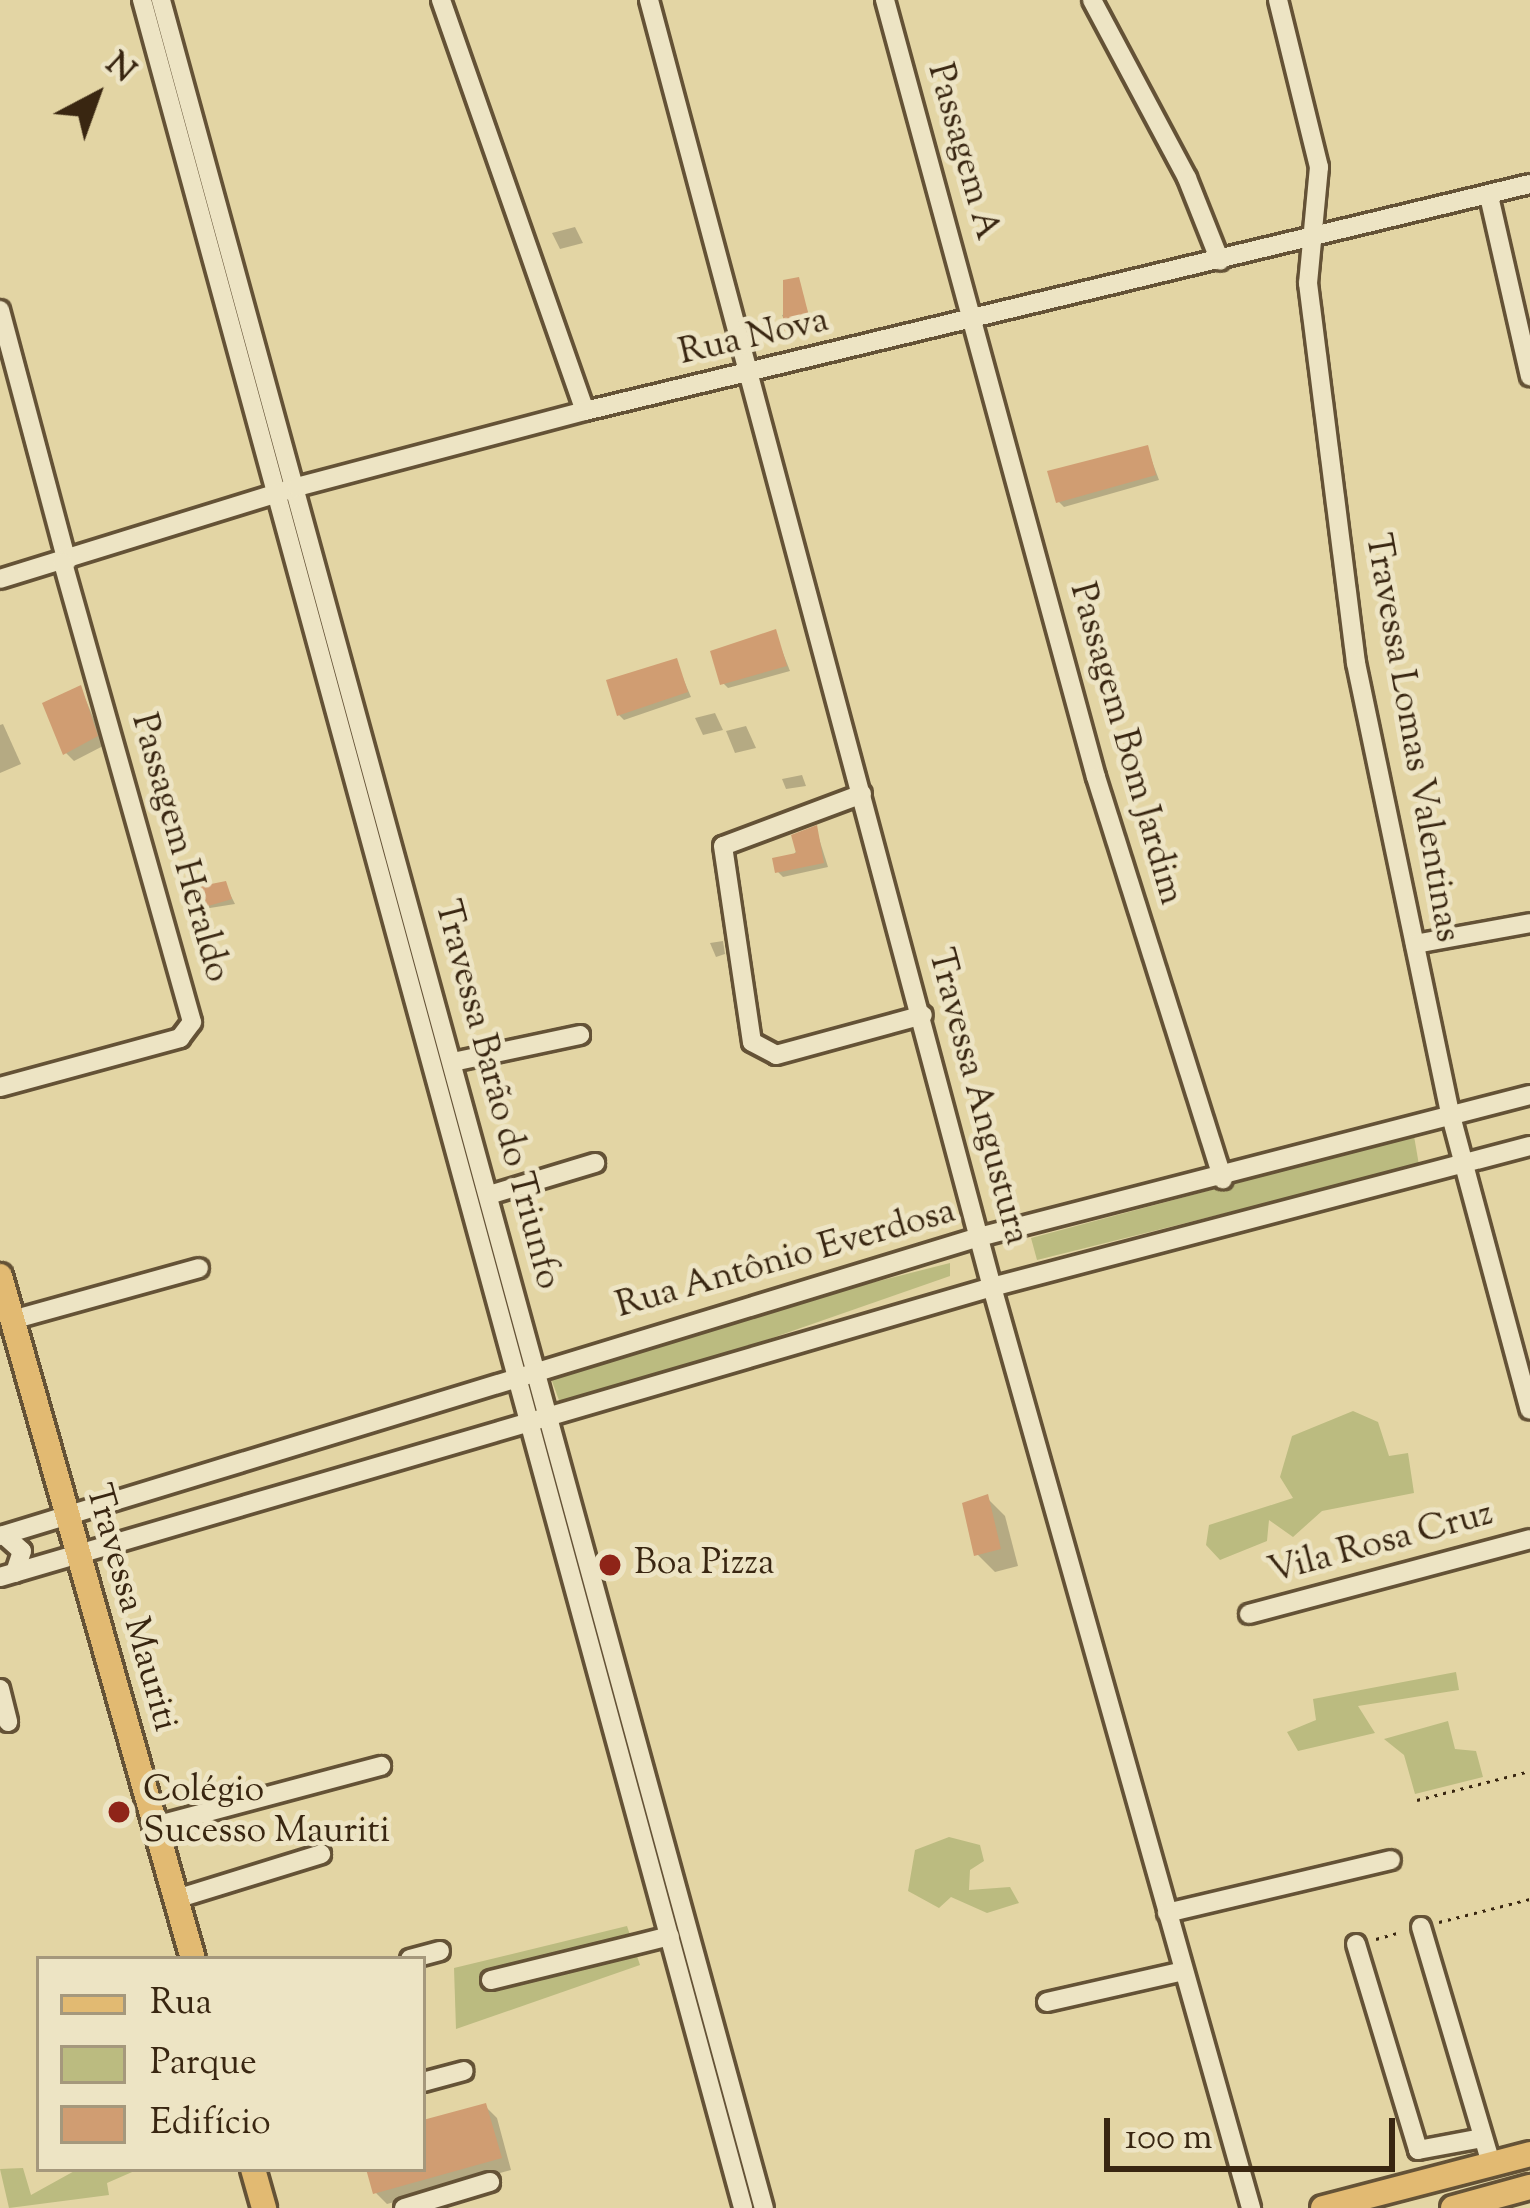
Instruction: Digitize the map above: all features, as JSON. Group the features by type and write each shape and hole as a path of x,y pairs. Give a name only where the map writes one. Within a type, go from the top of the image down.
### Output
{"main road":[{"name":"Travessa Mauriti","path":"0,1276 193,1956"},
{"path":"1323,2208 1530,2153"},
{"path":"254,2172 264,2208"},
{"path":"1453,2208 1530,2187"}],"street":[{"name":"Travessa Barão do Triunfo","path":"142,0 251,364 297,487 340,690"},
{"name":"Travessa Barão do Triunfo","path":"161,0 251,364 277,493 340,690 414,959 527,1420 620,1714"},
{"path":"441,0 586,411"},
{"name":"Travessa Angustura","path":"650,0 753,371 992,1287 1251,2208"},
{"name":"Passagem A","path":"885,0 976,322"},
{"path":"1092,0 1187,178 1220,261"},
{"name":"Travessa Lomas Valentinas","path":"1278,0 1319,167 1309,297 1356,663 1451,1116 1530,1410"},
{"name":"Rua Nova","path":"0,579 297,487 586,411 976,322 1530,184"},
{"path":"1489,196 1530,376"},
{"path":"0,310 65,561"},
{"name":"Passagem Bom Jardim","path":"976,322 1096,776 1223,1179"},
{"name":"Passagem Heraldo","path":"0,1087 180,1038 192,1022 65,561"},
{"path":"862,794 728,839 722,868 760,1052 776,1055 923,1015"},
{"path":"1415,944 1530,923"},
{"name":"Travessa Barão do Triunfo","path":"414,959 453,1062 549,1414 620,1714 670,1899 764,2208"},
{"path":"453,1062 580,1034"},
{"name":"Rua Antônio Everdosa","path":"2,1536 516,1375 980,1237 1223,1179 1530,1095"},
{"path":"7,1575 992,1287 1530,1146"},
{"path":"489,1195 595,1163"},
{"path":"12,1320 199,1268"},
{"path":"2,1536 22,1551 7,1575"},
{"name":"Vila Rosa Cruz","path":"1250,1614 1530,1539"},
{"path":"0,1689 8,1722"},
{"path":"155,1826 381,1766"},
{"path":"176,1899 322,1854"},
{"path":"1167,1913 1391,1860"},
{"name":"Travessa Barão do Triunfo","path":"670,1899 670,1936 743,2208"},
{"path":"1420,1927 1491,2164"},
{"path":"491,1980 670,1936"},
{"path":"1357,1944 1418,2150 1483,2138"},
{"path":"421,1956 440,1951"},
{"path":"1047,2002 1184,1971"},
{"path":"426,2081 464,2071"},
{"path":"404,2208 490,2182"}],"path":[{"path":"1417,1800 1530,1771"},
{"path":"1357,1944 1530,1899"}],"green space":[{"path":"1414,1136 1419,1165 1037,1260 1031,1238"},
{"path":"950,1263 950,1276 563,1411 546,1365"},
{"path":"1353,1411 1378,1422 1389,1456 1408,1453 1414,1493 1322,1511 1293,1537 1269,1520 1267,1541 1220,1560 1206,1545 1209,1525 1293,1498 1280,1477 1292,1436"},
{"path":"1456,1672 1459,1690 1358,1706 1375,1733 1298,1751 1287,1732 1316,1720 1313,1699"},
{"path":"1448,1721 1455,1749 1476,1751 1483,1777 1415,1794 1404,1755 1384,1739"},
{"path":"949,1837 980,1845 984,1861 970,1870 969,1890 1010,1887 1019,1903 987,1913 951,1897 939,1908 908,1891 915,1850"},
{"path":"627,1926 640,1965 456,2029 454,1968"},
{"path":"23,2168 31,2195 73,2172 132,2172 107,2183 109,2195 9,2208 0,2169"}],"building":[{"path":"799,277 811,324 783,331 783,280"},
{"path":"1148,445 1156,475 1056,503 1047,471"},
{"path":"776,629 787,666 720,685 710,651"},
{"path":"677,658 688,692 617,716 606,680"},
{"path":"81,685 98,736 63,755 42,703"},
{"path":"817,825 824,863 775,873 772,858 796,853 791,835"},
{"path":"226,881 232,899 188,912 181,890"},
{"path":"988,1494 1001,1549 974,1556 962,1503"},
{"path":"486,2103 502,2158 373,2194 367,2172 426,2172 426,2119"}],"place":[{"name":"Boa Pizza","path":"610,1565"},
{"name":"Colégio Sucesso Mauriti","path":"119,1812"}]}
